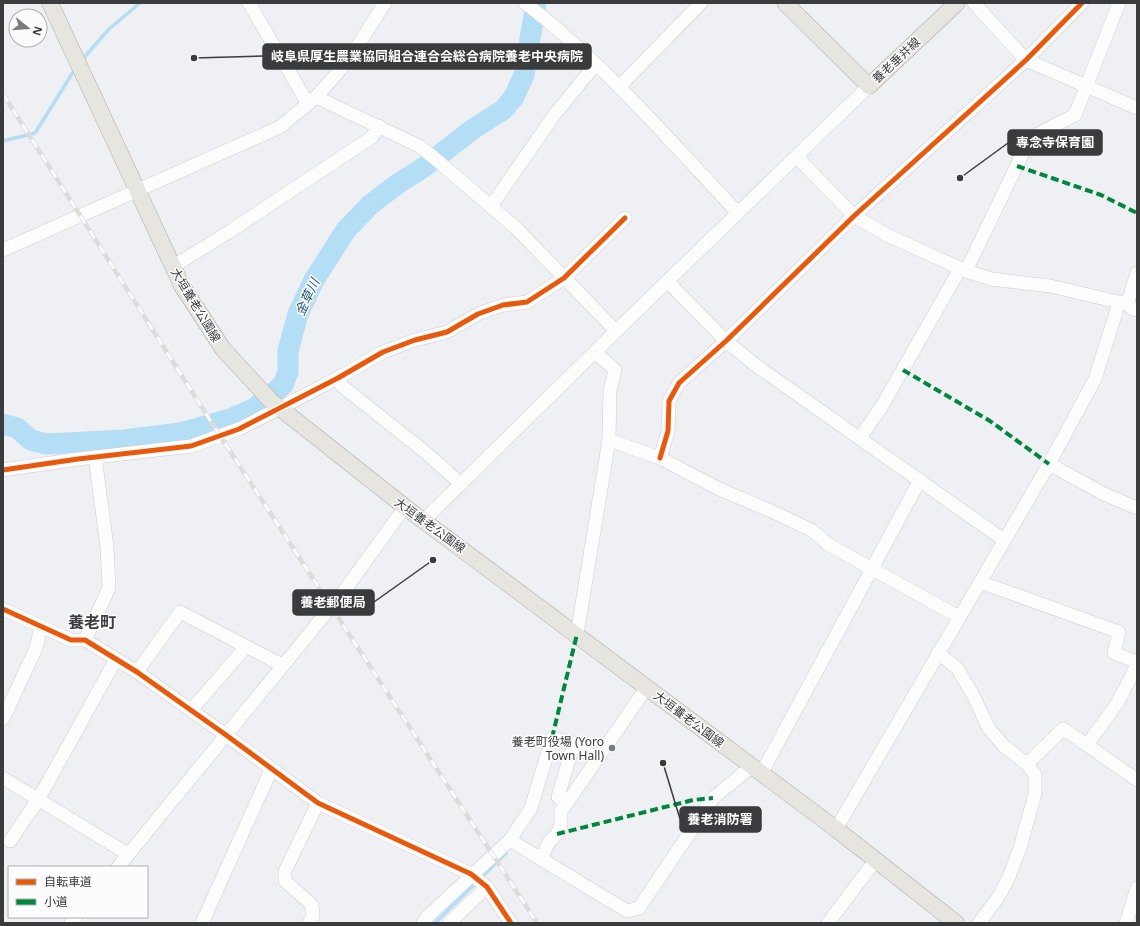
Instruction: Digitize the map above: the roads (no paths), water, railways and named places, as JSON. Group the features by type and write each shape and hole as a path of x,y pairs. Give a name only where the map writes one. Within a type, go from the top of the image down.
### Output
{"main road":[{"name":"大垣養老公園線","path":"50,3 136,192 182,286 223,349 275,405 405,507 577,634 836,829 956,923"},
{"name":"養老垂井線","path":"785,3 869,86 957,3"}],"street":[{"path":"248,3 312,100 379,126 419,146 516,228 616,331"},
{"path":"3,250 280,127 312,100 347,62 385,3"},
{"path":"619,87 701,3"},
{"path":"974,3 1026,60 1137,108"},
{"path":"660,458 668,431 669,401 679,383 726,341 854,216 1026,60 1082,3"},
{"path":"860,438 882,406 963,270 1030,138 1075,114 1119,3"},
{"path":"532,8 619,87 738,213"},
{"path":"491,206 555,114 595,65"},
{"path":"424,520 667,281 869,86"},
{"path":"172,267 229,232 372,136 379,126"},
{"path":"796,156 854,216 887,235 963,270 991,279 1050,286 1128,306"},
{"path":"3,470 78,459 191,446 239,429 275,405 338,378 382,352 415,340 447,332 478,314 504,305 527,302 564,278 625,218"},
{"path":"836,829 1049,464 1095,380 1128,306 1137,273"},
{"path":"667,281 726,341 754,364 1004,540"},
{"path":"577,634 609,440 610,390 615,370 595,352"},
{"path":"338,378 342,386 425,452 461,484"},
{"path":"609,440 660,458 717,488 800,525 813,532 829,544 959,617"},
{"path":"86,640 109,588 107,547 95,457"},
{"path":"3,479 66,467 78,459"},
{"path":"1049,464 1104,494 1137,508"},
{"path":"510,840 627,911 639,908 713,798 756,770 873,568 920,480"},
{"path":"119,866 344,591 405,507"},
{"path":"980,582 1119,632 1114,652 1137,662"},
{"path":"3,609 71,640 86,640 138,672 318,803 471,874 487,887 512,923"},
{"path":"138,672 180,612 282,666"},
{"path":"3,719 36,648 41,627"},
{"path":"191,710 246,647"},
{"path":"938,653 956,668 972,693 989,728 1005,747 1027,764 1035,775 1035,794 1020,848 1008,879 999,896 979,923"},
{"path":"10,841 38,800 116,659"},
{"path":"1087,745 1118,702 1137,665"},
{"path":"541,858 549,842 557,834 561,826 561,811 647,687"},
{"path":"1027,764 1063,729 1137,780"},
{"path":"423,923 427,917 471,874 510,840 531,808 552,738 574,743 597,759"},
{"path":"567,803 558,797 574,743"},
{"path":"202,923 271,770"},
{"path":"3,778 128,854"},
{"path":"309,923 313,916 312,905 285,881 285,876 318,803"},
{"path":"828,923 875,861"},
{"path":"449,923 487,887"},
{"path":"1126,923 1137,888"}],"waterway":[{"path":"81,61 109,29 140,3"},
{"name":"金草川","path":"3,424 17,428 31,440 46,444 124,440 180,433 230,419 255,408 283,385 288,372 288,351 298,314 314,280 346,230 370,205 396,185 424,167 473,129 503,110 514,97 524,75 536,3"},
{"path":"3,141 35,133 75,69"},
{"path":"481,878 506,853"},
{"path":"435,923 477,882"}],"railway":[{"path":"3,94 215,428 537,923"}],"place":[{"name":"岐阜県厚生農業協同組合連合会総合病院養老中央病院","path":"194,58"},
{"name":"専念寺保育園","path":"960,178"},
{"name":"養老郵便局","path":"433,560"},
{"name":"養老町役場 (Yoro Town Hall)","path":"612,748"},
{"name":"養老消防署","path":"663,763"}],"district":[{"name":"養老町","path":"92,622"}]}
